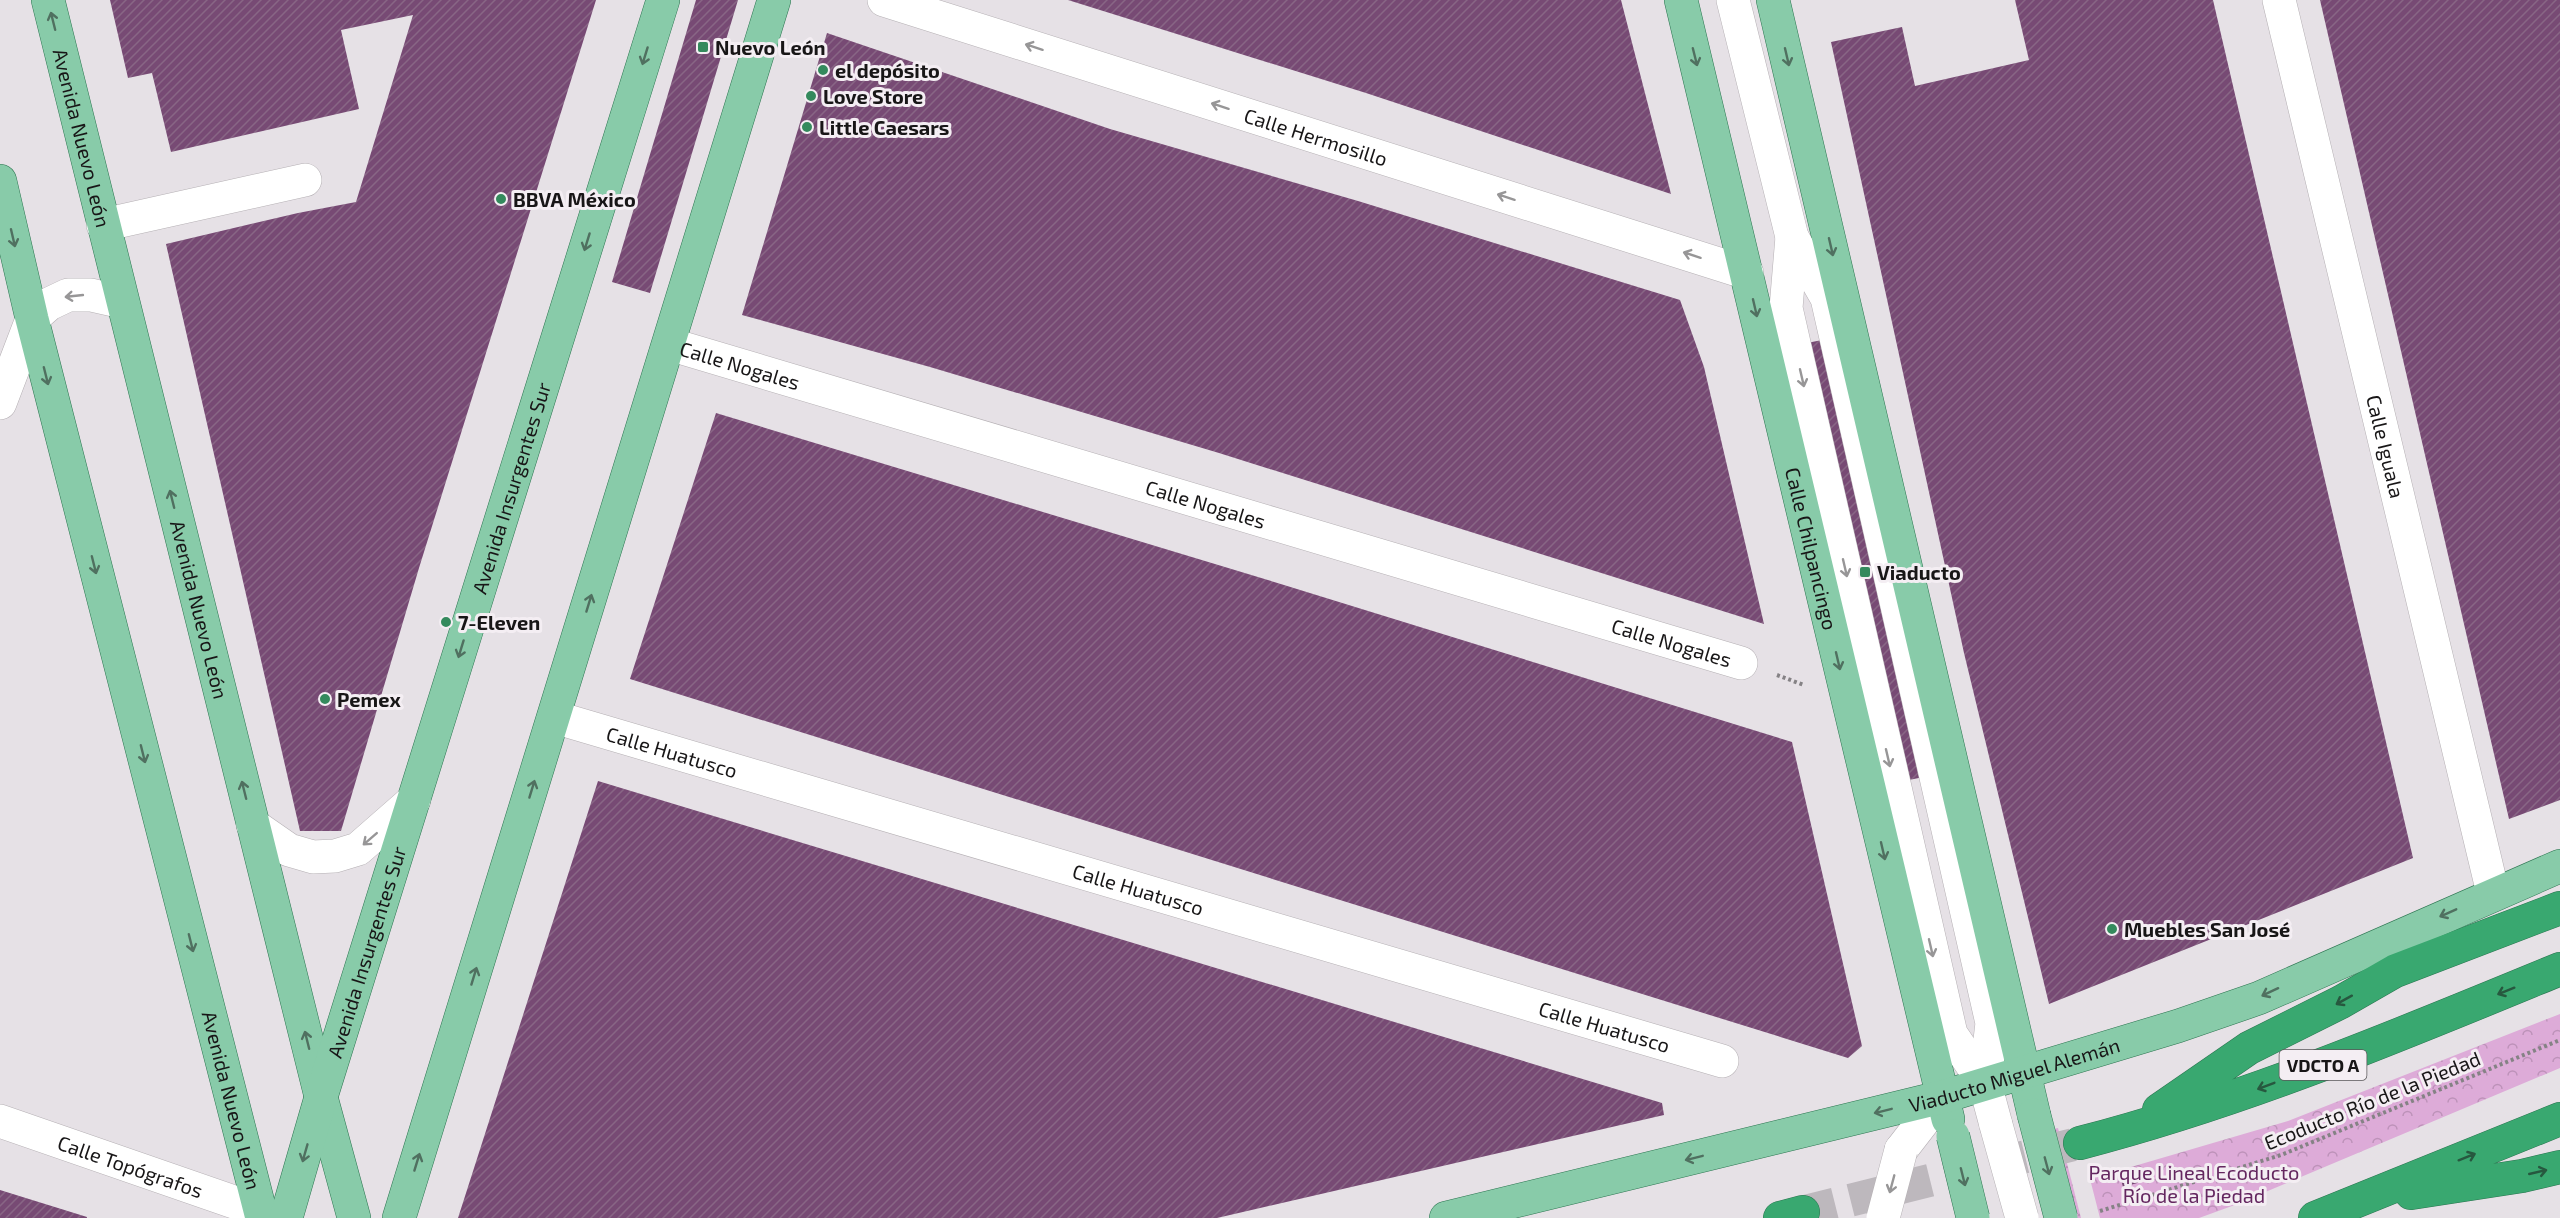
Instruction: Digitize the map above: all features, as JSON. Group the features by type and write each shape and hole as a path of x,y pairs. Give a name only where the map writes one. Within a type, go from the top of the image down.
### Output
{"highway":[{"path":"2130,1130 2249,1048 2342,1002 2395,971 2560,908"},
{"name":"VDCTO A","path":"2080,1143 2252,1092 2560,969"},
{"path":"2315,1218 2560,1119"},
{"path":"2356,1202 2483,1183 2560,1167"}],"main road":[{"name":"Avenida Nuevo León","path":"48,0 321,1097 354,1218"},
{"name":"Avenida Insurgentes Sur","path":"269,1216 321,1097 663,0"},
{"path":"399,1218 774,0"},
{"name":"Calle Chilpancingo","path":"1681,0 1748,273 1942,1097 1973,1218"},
{"path":"1773,0 2023,1072 2034,1115 2075,1216"},
{"name":"Avenida Nuevo León","path":"0,181 32,319 269,1216"},
{"name":"Viaducto Miguel Alemán","path":"1446,1218 1942,1097 2178,1026 2259,998 2493,893 2560,866"}],"street":[{"name":"Calle Hermosillo","path":"884,0 1748,273"},
{"path":"1733,0 1792,237 1827,298 1992,1023 1985,1084"},
{"name":"Calle Iguala","path":"2279,0 2493,893"},
{"path":"103,225 305,180"},
{"path":"1792,237 1786,308 1951,1034 1985,1084 2022,1218"},
{"path":"0,403 32,319 49,304 68,295 91,295 122,302"},
{"name":"Calle Nogales","path":"669,344 1741,663"},
{"name":"Calle Huatusco","path":"554,717 1722,1061"},
{"path":"253,825 289,850 313,857 335,856 358,849 414,800"},
{"path":"1883,1218 1901,1150 1942,1097"},
{"name":"Calle Topógrafos","path":"0,1121 269,1216"}],"path":[{"path":"1741,663 1847,699"},
{"name":"Ecoducto Río de la Piedad","path":"2075,1216 2281,1155 2560,1040"}],"green space":[{"name":"Parque Lineal Ecoducto Río de la Piedad","path":"2560,1014 2560,1068 2199,1218 2100,1218 2090,1179 2288,1121"},
{"path":"2058,1128 2081,1218 2071,1218 2048,1130"}],"building":[{"path":"110,0 596,0 419,568 341,831 300,831 166,244 356,202 413,15 341,30 359,109 171,152 152,73 128,78"},
{"path":"696,0 738,0 650,293 612,282"},
{"path":"1068,0 1621,0 1671,194 1366,93"},
{"path":"2015,0 2213,0 2413,858 2049,1004 1964,653 1831,42 1902,27 1915,86 2029,60"},
{"path":"2320,0 2560,0 2560,800 2509,819"},
{"path":"827,33 1110,129 1358,201 1680,300 1704,367 1764,624 1219,453 930,367 742,315"},
{"path":"1822,340 1933,775 1890,784 1807,343"},
{"path":"716,413 1792,742 1862,1046 1848,1058 630,679"},
{"path":"598,781 1662,1103 1664,1115 1217,1218 458,1218"},
{"path":"2137,1168 2141,1182 2123,1187 2119,1173"},
{"path":"0,1190 87,1217 87,1218 0,1218"}],"tunnel":[{"path":"1803,1212 2080,1143"}],"place":[{"name":"Nuevo León","path":"703,47"},
{"name":"el depósito","path":"823,70"},
{"name":"Love Store","path":"811,96"},
{"name":"Little Caesars","path":"807,127"},
{"name":"BBVA México","path":"501,199"},
{"name":"Viaducto","path":"1865,572"},
{"name":"7-Eleven","path":"446,622"},
{"name":"Pemex","path":"325,699"},
{"name":"Muebles San José","path":"2112,929"}]}
